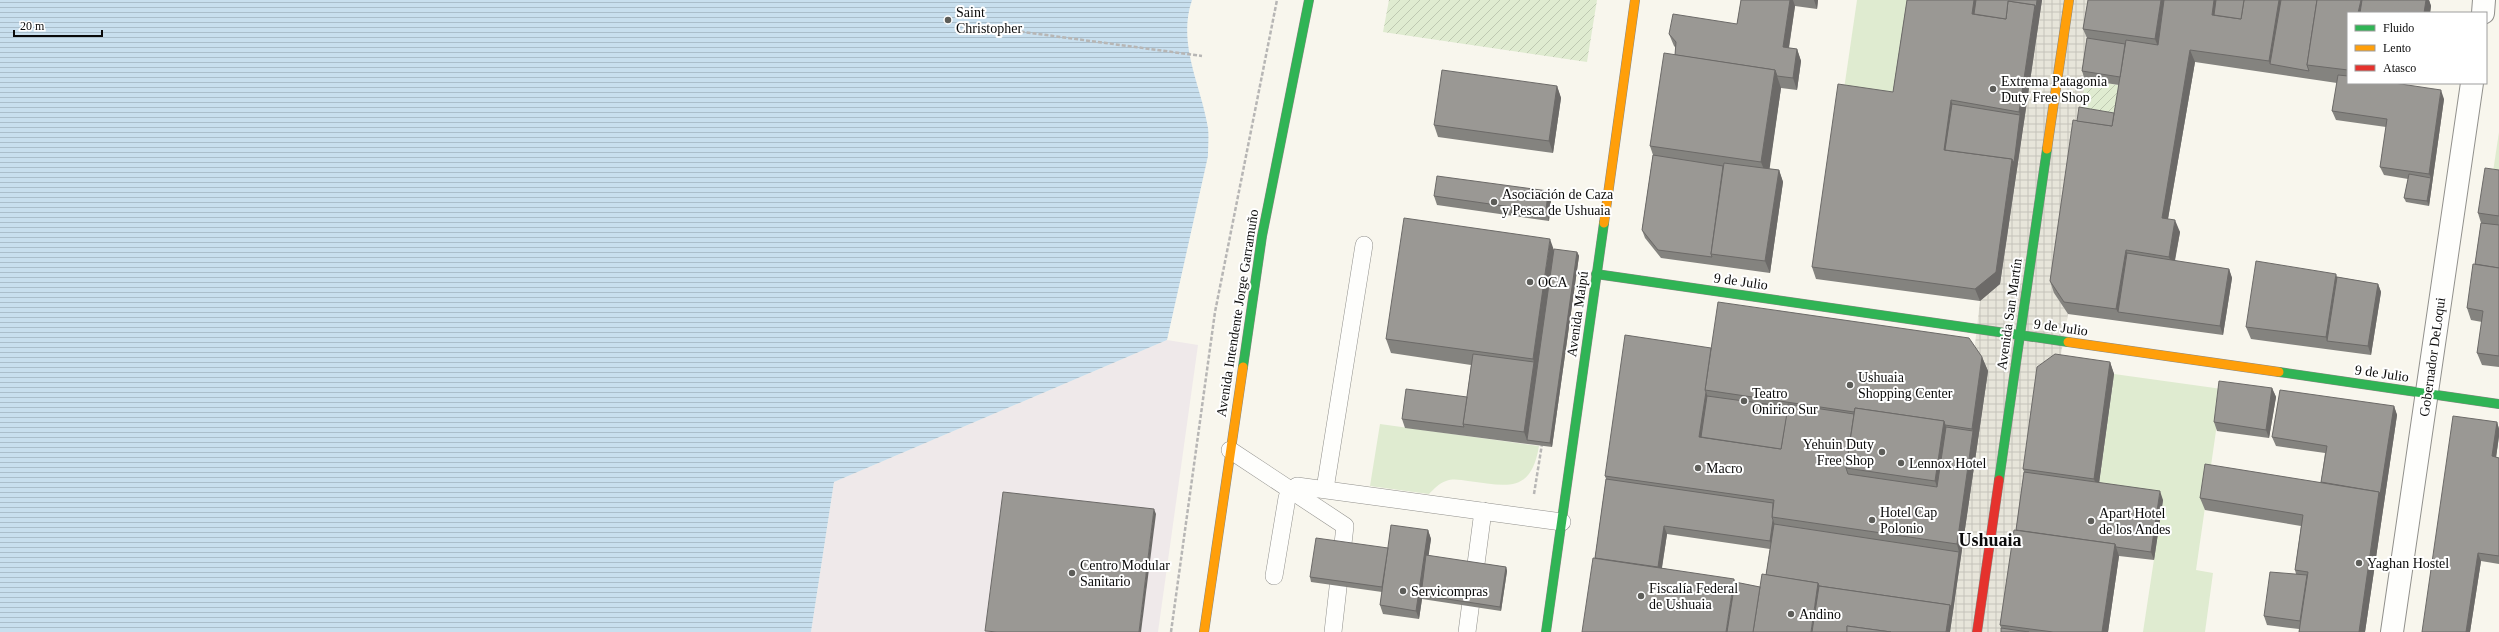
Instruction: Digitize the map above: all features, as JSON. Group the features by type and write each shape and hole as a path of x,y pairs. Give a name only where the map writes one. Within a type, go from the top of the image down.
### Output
{"main road":[{"name":"Avenida Intendente Jorge Garramuño","path":"1204,632 1262,236 1309,0"},
{"name":"Avenida Maipú","path":"1546,632 1635,0"},
{"name":"Avenida San Martín","path":"1977,632 2069,0"},
{"name":"9 de Julio","path":"1596,274 2499,404"}],"street":[{"path":"2482,12 2484,0"},
{"name":"Gobernador DeLoqui","path":"2392,632 2472,84"}],"lane":[{"path":"1325,489 1364,245"},
{"path":"1230,450 1345,526 1333,632"},
{"path":"1274,576 1287,498 1290,490 1297,486 1562,522"},
{"path":"1467,632 1483,511"}],"path":[{"path":"1171,632 1215,312 1277,0"},
{"path":"979,26 1202,56"},
{"path":"1531,518 1543,440"}],"shaded area":[{"path":"2042,0 2097,0 2054,293 2068,314 2059,366 2042,379 2005,632 1950,632 1969,503 1974,353 1980,301 2000,284"},
{"path":"1167,340 1198,345 1158,632 811,632 834,482"}],"green space":[{"path":"1389,0 1597,0 1587,62 1383,32"},
{"path":"1857,0 1913,0 1897,104 1843,96"},
{"path":"2085,80 2125,86 2120,118 2080,112"},
{"path":"2499,132 2499,187 2491,185"},
{"path":"2114,374 2222,389 2196,570 2213,573 2205,632 2143,632 2163,500 2098,491"},
{"path":"1380,424 1539,446 1530,472 1523,479 1515,483 1505,485 1451,480 1441,483 1429,494 1370,486"}],"water":[{"path":"0,0 1192,0 1188,16 1187,33 1192,64 1208,128 1208,156 1167,340 834,482 811,632 0,632"}],"building":[{"path":"1741,0 1790,0 1783,47 1797,49 1793,78 1777,76 1775,70 1675,55 1676,42 1669,34 1673,14 1737,24"},
{"path":"1907,0 1974,0 1972,14 2006,19 2008,1 2035,5 2019,112 1951,100 1944,150 2012,159 1996,272 1975,289 1812,267 1838,84 1893,92"},
{"path":"1976,0 2037,0 2036,8 2035,5 2008,1 2006,19 1974,14"},
{"path":"2088,0 2161,0 2155,39 2083,29"},
{"path":"2164,0 2214,0 2212,15 2241,19 2244,0 2279,0 2269,61 2190,50 2162,218 2175,220 2169,257 2126,250 2116,309 2064,302 2050,281 2073,120 2112,126 2126,40 2158,45"},
{"path":"2216,0 2244,0 2241,19 2214,15"},
{"path":"2281,0 2317,0 2307,65 2309,71 2270,64"},
{"path":"2317,0 2361,0 2358,12 2347,12 2347,70 2307,65"},
{"path":"2362,0 2426,0 2424,12 2360,12"},
{"path":"2087,38 2125,44 2120,77 2082,71"},
{"path":"1664,53 1775,70 1761,162 1650,146"},
{"path":"1442,70 1557,86 1549,141 1434,125"},
{"path":"2338,75 2347,76 2347,84 2401,84 2441,90 2429,174 2380,167 2387,119 2332,111"},
{"path":"1952,104 2020,115 2014,163 2012,159 1945,150"},
{"path":"2079,107 2114,113 2112,126 2077,121"},
{"path":"1653,155 1723,166 1711,254 1712,257 1658,250 1642,230"},
{"path":"1724,163 1779,170 1765,261 1711,254"},
{"path":"2485,168 2499,170 2499,216 2478,213"},
{"path":"2409,174 2431,178 2427,201 2404,198"},
{"path":"1437,176 1548,191 1546,212 1434,196"},
{"path":"1404,218 1550,239 1533,359 1386,339"},
{"path":"2481,223 2499,225 2499,268 2475,264"},
{"path":"1554,249 1577,252 1550,443 1527,440"},
{"path":"2127,253 2229,269 2220,326 2118,312"},
{"path":"2256,261 2336,274 2326,337 2246,327"},
{"path":"2473,264 2499,268 2499,356 2477,353 2483,311 2467,308"},
{"path":"2337,277 2378,284 2368,346 2327,341"},
{"name":"Ushuaia Shopping Center","path":"1718,302 1969,338 1982,357 1972,429 1945,425 1944,421 1855,408 1854,412 1705,390"},
{"path":"1625,335 1711,348 1699,437 1781,449 1788,404 1854,414 1846,468 1848,474 1937,487 1946,427 1973,431 1957,544 1772,517 1774,500 1605,476"},
{"path":"1473,354 1534,362 1524,432 1463,424"},
{"path":"2055,354 2110,362 2094,479 2023,469 2037,367"},
{"path":"2219,381 2272,388 2266,430 2214,422"},
{"path":"1406,389 1467,397 1463,424 1464,427 1402,419"},
{"path":"2280,390 2394,406 2380,495 2379,492 2321,482 2327,446 2272,437"},
{"path":"1707,396 1788,407 1781,449 1701,437"},
{"name":"Lennox Hotel","path":"1855,408 1944,421 1935,481 1846,468"},
{"path":"2453,416 2497,422 2492,456 2499,458 2499,556 2478,553 2466,632 2422,632"},
{"path":"2205,464 2379,492 2359,632 2299,632 2308,572 2295,570 2303,515 2200,498"},
{"name":"Apart Hotel de los Andes","path":"2024,472 2160,491 2151,552 2116,547 2115,544 2016,530"},
{"path":"1606,479 1773,503 1773,520 1770,541 1664,526 1658,567 1595,558"},
{"name":"Centro Modular Sanitario","path":"1003,492 1154,509 1139,632 985,631"},
{"path":"1774,524 1959,552 1951,609 1950,605 1819,586 1818,583 1766,575"},
{"path":"1391,525 1428,530 1416,611 1380,605"},
{"path":"2014,530 2115,544 2102,632 2053,632 2000,625"},
{"path":"1316,538 1388,548 1382,587 1310,577"},
{"path":"1426,555 1506,567 1500,607 1421,595"},
{"path":"1593,558 1734,579 1726,632 1582,632"},
{"path":"2270,572 2307,575 2300,621 2264,616"},
{"name":"Andino","path":"1762,574 1818,583 1811,632 1753,632"},
{"path":"1735,582 1760,587 1753,632 1727,632"},
{"path":"1819,586 1950,605 1946,632 1891,632 1847,626 1847,632 1812,632"},
{"path":"1847,626 1891,632 1847,632"},
{"path":"2001,628 2029,632 2001,632"}],"traffic: fast":[{"path":"1243,367 1262,236 1309,0"},
{"path":"1999,480 2047,149"},
{"path":"1546,632 1604,223"},
{"path":"1596,274 2068,342"},
{"path":"2279,372 2499,404"}],"traffic: slow":[{"path":"1604,223 1635,0"},
{"path":"2047,149 2069,0"},
{"path":"2068,342 2279,372"},
{"path":"1204,632 1243,367"}],"traffic: jam":[{"path":"1977,632 1999,480"}],"place":[{"name":"Saint Christopher","path":"948,20"},
{"name":"Extrema Patagonia Duty Free Shop","path":"1993,89"},
{"name":"Asociación de Caza y Pesca de Ushuaia","path":"1494,202"},
{"name":"OCA","path":"1530,282"},
{"name":"Ushuaia Shopping Center","path":"1850,385"},
{"name":"Teatro Onirico Sur","path":"1744,401"},
{"name":"Yehuin Duty Free Shop","path":"1882,452"},
{"name":"Lennox Hotel","path":"1901,463"},
{"name":"Macro","path":"1698,468"},
{"name":"Hotel Cap Polonio","path":"1872,520"},
{"name":"Apart Hotel de los Andes","path":"2091,521"},
{"name":"Yaghan Hostel","path":"2359,563"},
{"name":"Centro Modular Sanitario","path":"1072,573"},
{"name":"Servicompras","path":"1403,591"},
{"name":"Fiscalía Federal de Ushuaia","path":"1641,596"},
{"name":"Andino","path":"1791,614"}],"district":[{"name":"Ushuaia","path":"1990,540"}]}
